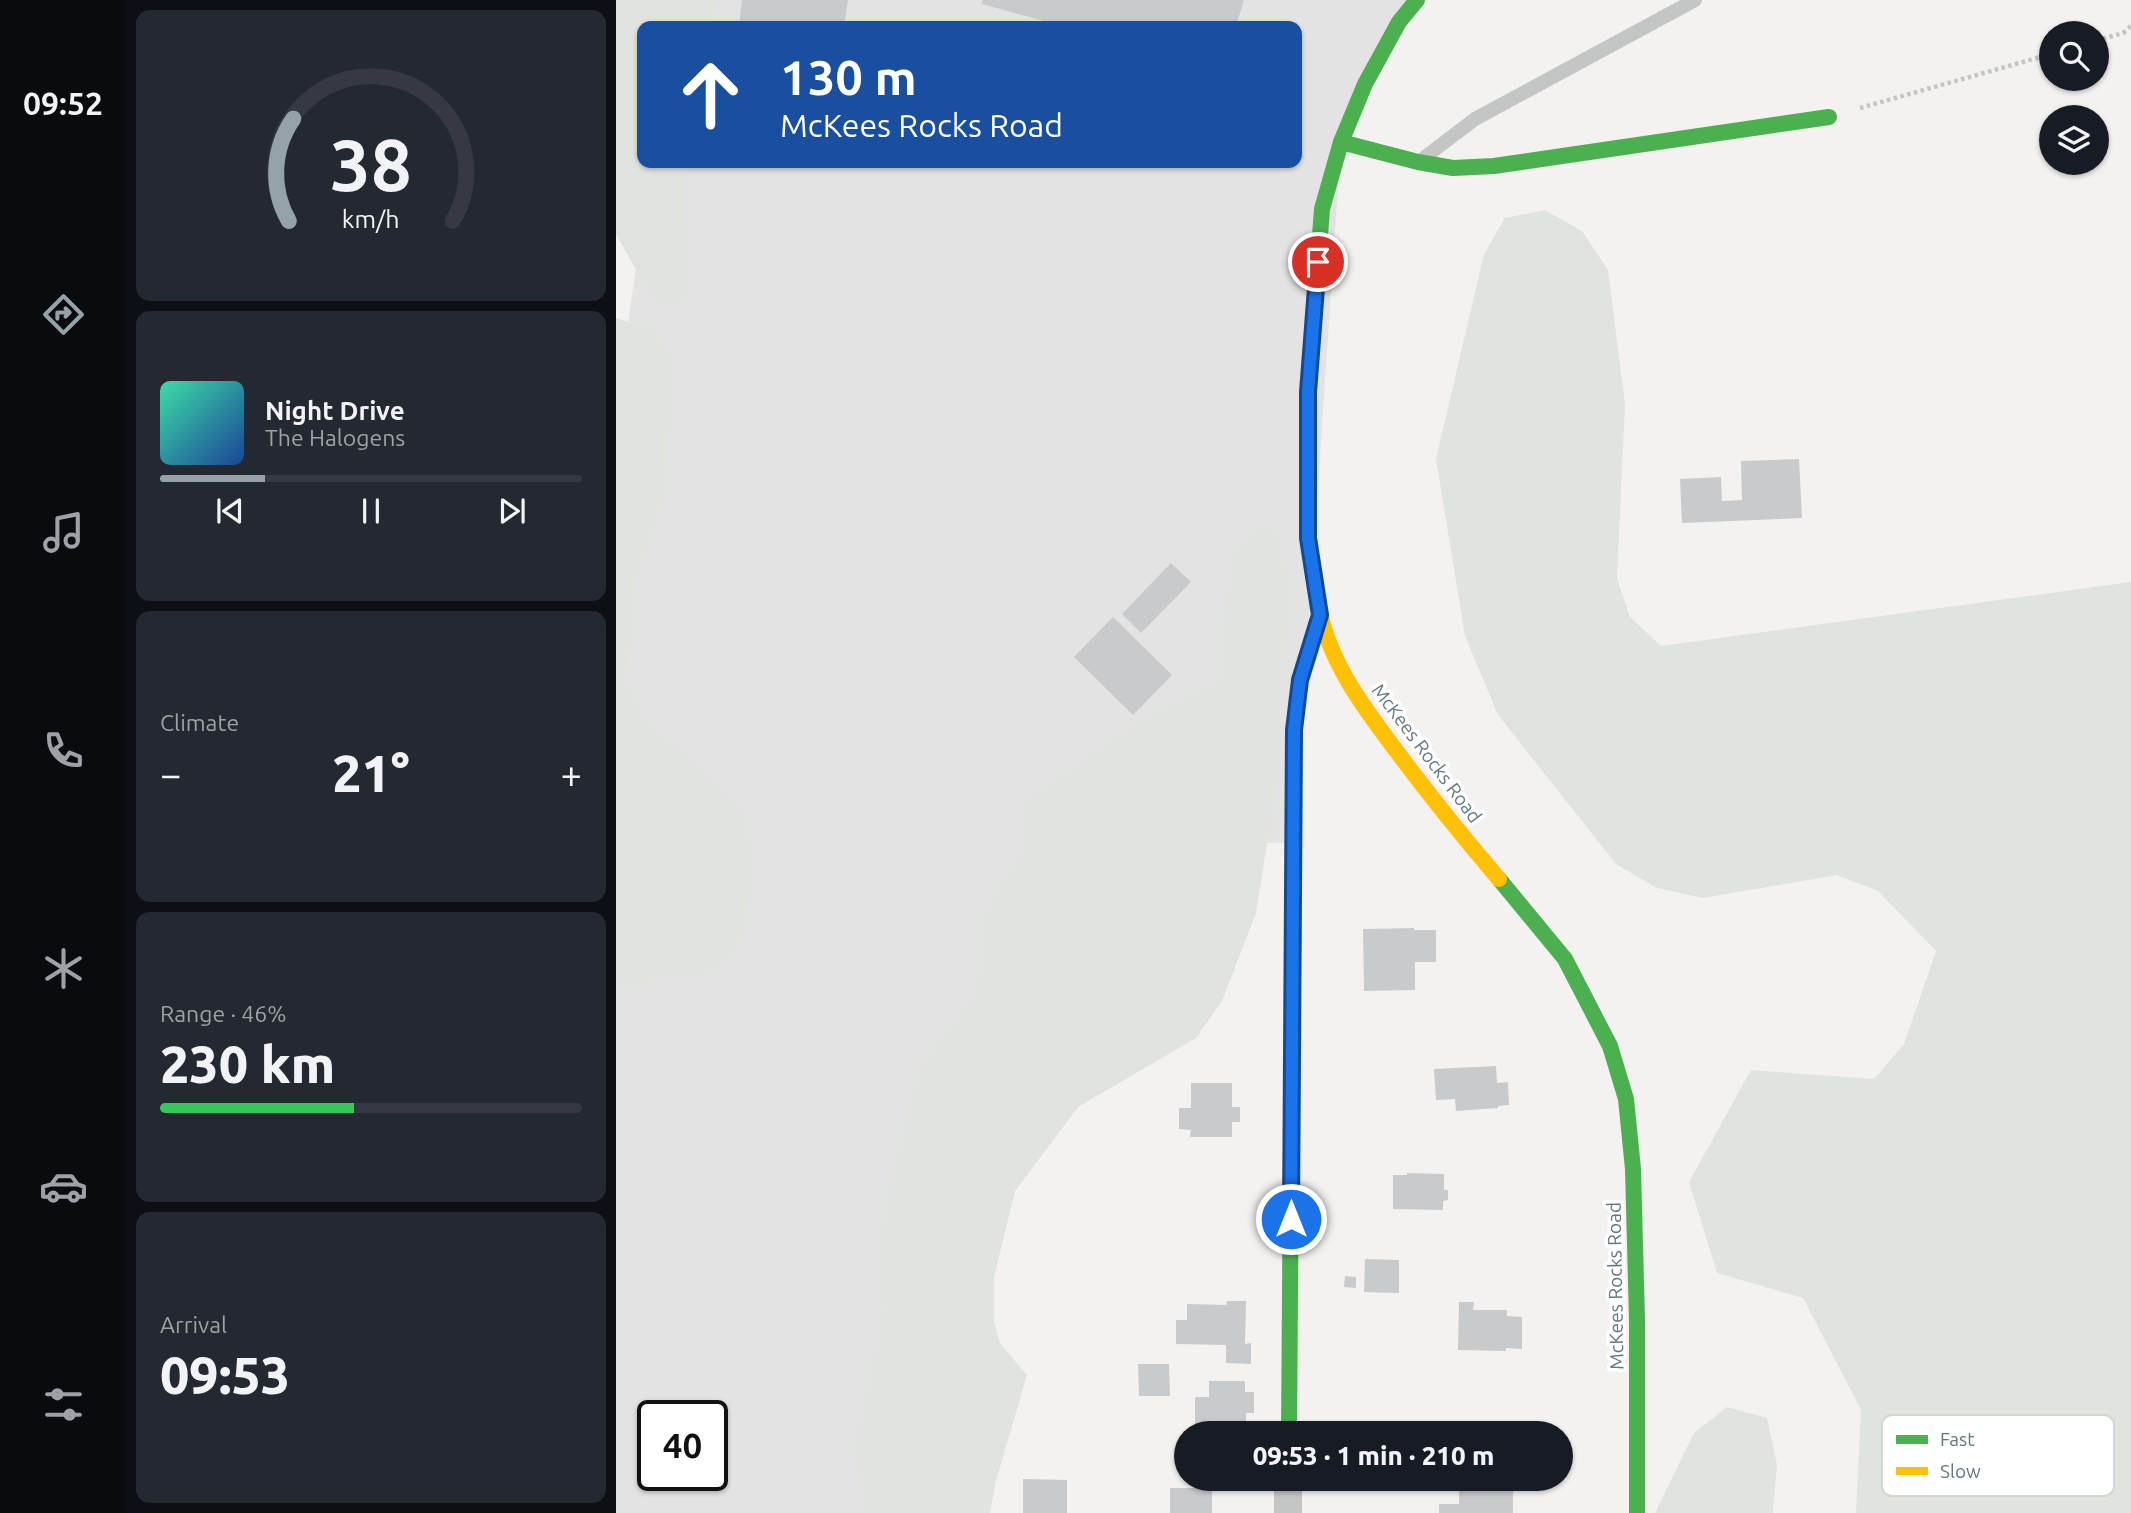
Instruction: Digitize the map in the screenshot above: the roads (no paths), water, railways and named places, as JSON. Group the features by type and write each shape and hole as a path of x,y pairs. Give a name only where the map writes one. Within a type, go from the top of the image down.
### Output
{"street":[{"name":"McKees Rocks Road","path":"1417,0 1399,22 1365,84 1341,142 1322,209 1308,392 1308,538 1320,615 1338,664 1366,711 1435,803 1565,959 1610,1046 1626,1099 1633,1169 1637,1320 1637,1513"},
{"path":"1341,142 1453,169 1494,166 1829,117"},
{"path":"1289,1421 1294,730 1300,680 1320,615"},
{"path":"1288,1491 1288,1513"}],"lane":[{"path":"1418,162 1475,119 1695,0"}]}
